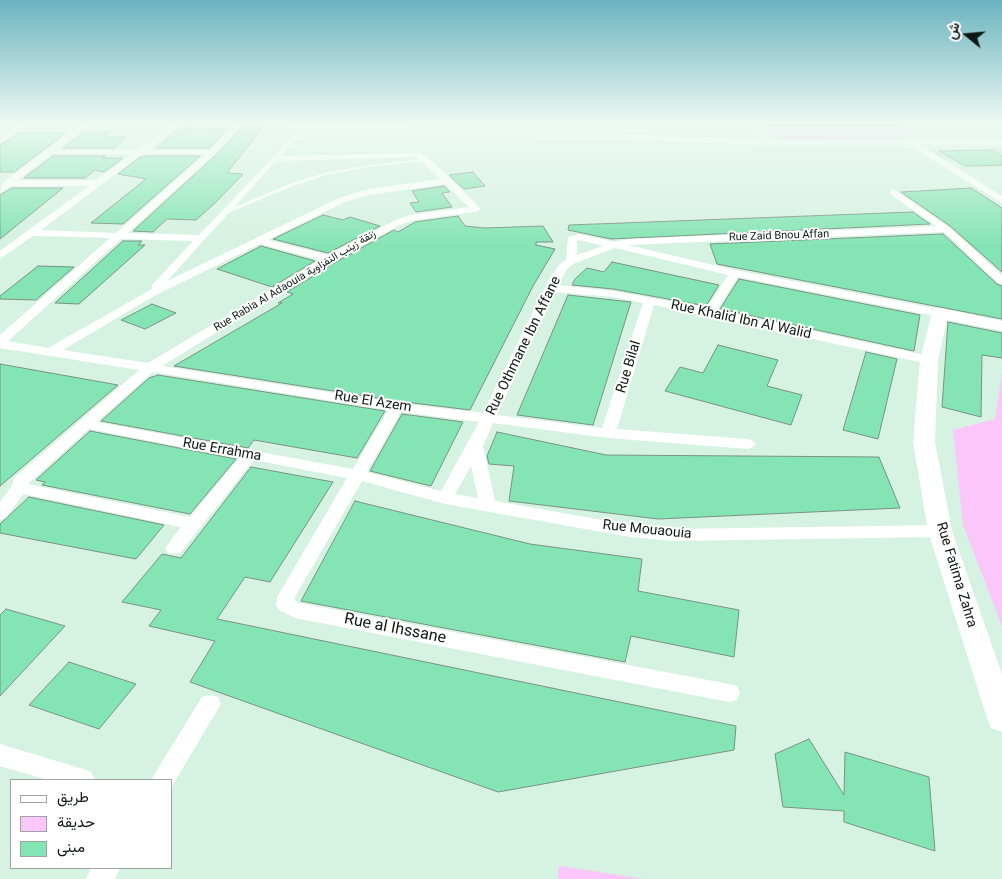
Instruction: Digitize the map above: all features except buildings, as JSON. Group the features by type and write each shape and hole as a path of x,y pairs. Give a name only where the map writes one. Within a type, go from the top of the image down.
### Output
{"street":[{"path":"0,190 4,183 32,164"},
{"path":"0,256 124,164"},
{"path":"0,343 199,164"},
{"path":"150,294 228,212 270,164"},
{"path":"430,164 447,181"},
{"path":"944,164 1002,200"},
{"path":"52,351 150,294 342,200 368,192 447,181"},
{"name":"Rue Rabia Al Adaouia زنقة زينب النفزاوية","path":"0,514 29,473 151,367 329,259 405,220 476,209 447,181"},
{"path":"4,183 99,183"},
{"path":"893,192 946,229 1002,281"},
{"name":"Rue Zaid Bnou Affan","path":"612,246 645,241 946,229"},
{"path":"30,233 202,238"},
{"path":"612,246 570,261 572,239 575,238 612,246 734,273 1002,326"},
{"path":"261,241 329,259"},
{"name":"Rue Othmane Ibn Affane","path":"444,498 475,446 551,288 564,266 570,261"},
{"path":"710,312 734,273"},
{"name":"Rue Khalid Ibn Al Walid","path":"551,288 614,294 710,312 929,360"},
{"name":"Rue Bilal","path":"608,433 649,301"},
{"name":"Rue Fatima Zahra","path":"940,313 929,360 924,442 940,531 1002,718"},
{"name":"Rue El Azem","path":"0,343 397,407 608,433 748,444"},
{"name":"Rue al Ihssane","path":"397,407 286,597 286,605 294,610 729,693"},
{"name":"Rue Errahma","path":"85,424 358,475"},
{"path":"475,446 488,506"},
{"path":"174,548 250,455"},
{"name":"Rue Mouaouia","path":"358,475 444,498 630,531 674,535 940,531"},
{"path":"19,488 193,524"},
{"path":"164,779 210,704"},
{"path":"0,755 80,779"}],"lane":[{"path":"228,212 317,176 387,164"}],"shaded area":[{"path":"957,164 1002,164 1002,167 963,168"}],"green space":[{"path":"1002,372 1002,626 963,525 953,430 995,419"},
{"path":"560,866 644,879 558,879"}]}
